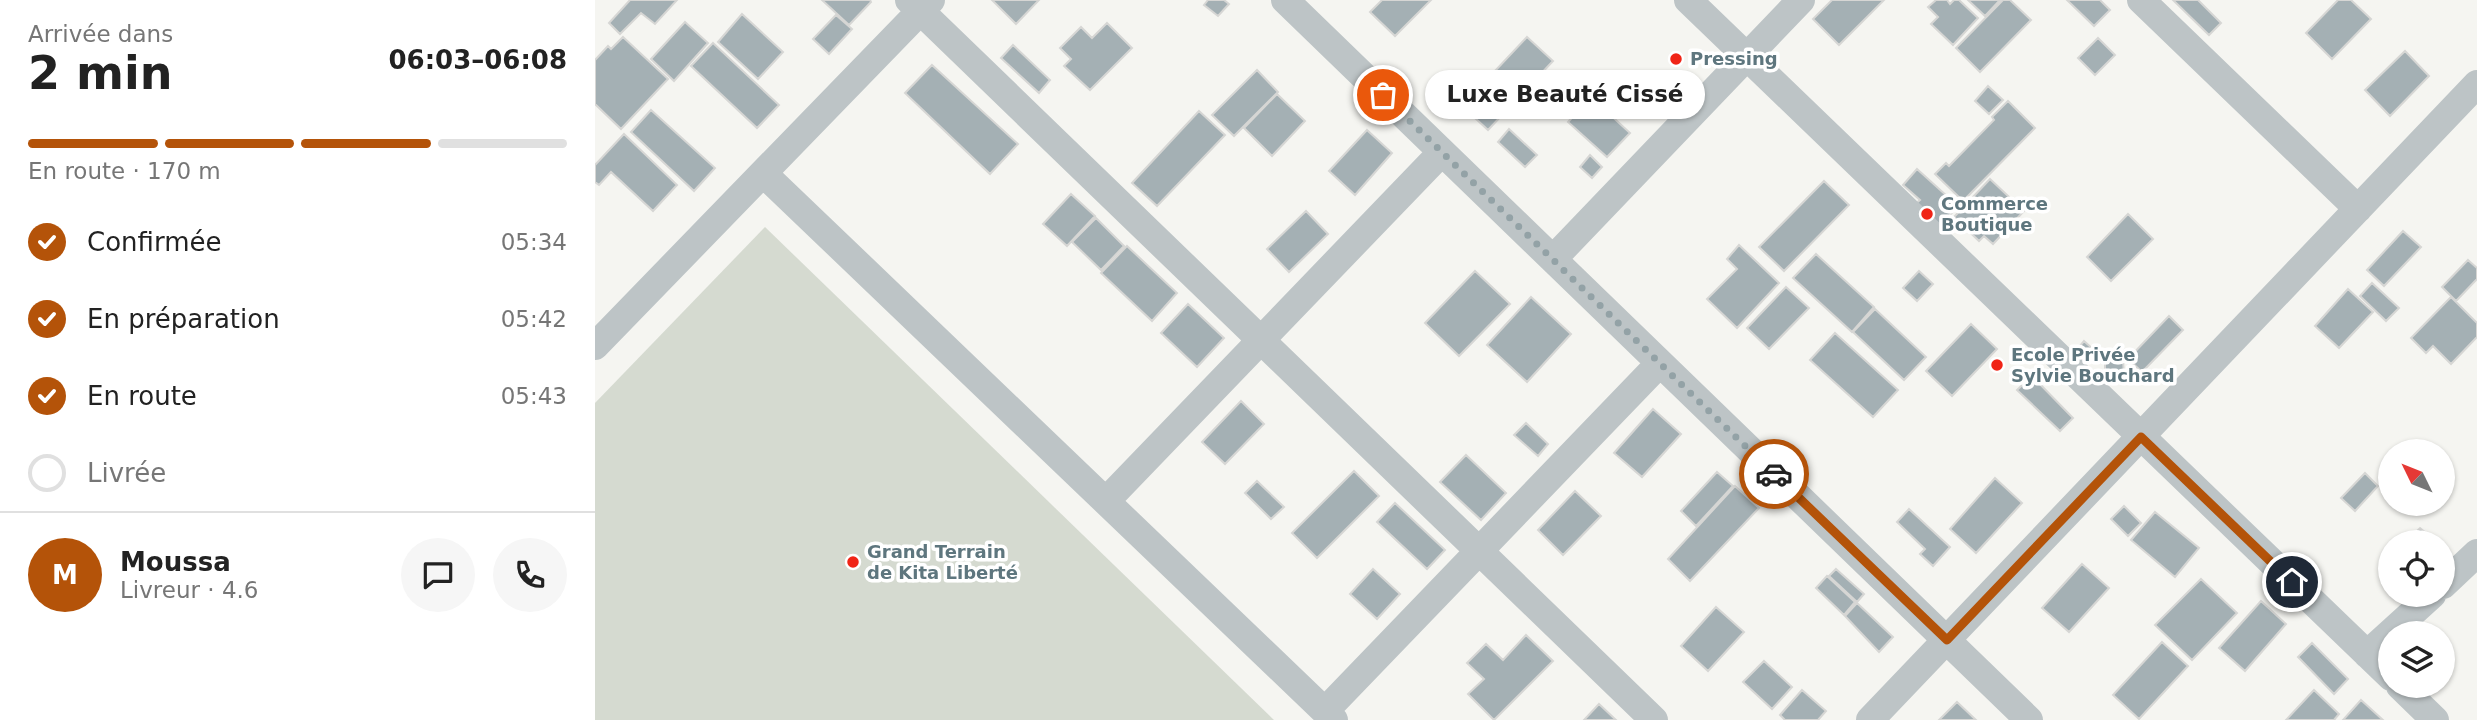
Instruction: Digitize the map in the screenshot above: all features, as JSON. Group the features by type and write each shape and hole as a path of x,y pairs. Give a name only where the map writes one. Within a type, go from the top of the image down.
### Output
{"street":[{"path":"1285,0 2029,720"},
{"path":"1688,0 2378,665"},
{"path":"1553,259 1801,0"},
{"path":"2141,0 2358,209"},
{"path":"595,346 763,173 920,4 1261,340 1654,720"},
{"path":"1870,720 2477,84"},
{"path":"1106,501 1442,152"},
{"path":"763,173 1329,716 1479,551 1660,363"},
{"path":"2455,574 2477,553"},
{"path":"2367,654 2419,607"},
{"path":"2412,698 2435,720"}],"shaded area":[{"name":"Grand Terrain de Kita Liberté","path":"765,227 1274,720 595,720 595,403"}],"building":[{"path":"630,0 677,0 655,24 641,13 620,34 609,23"},
{"path":"822,0 870,0 871,2 849,25"},
{"path":"992,0 1039,0 1016,24"},
{"path":"1208,0 1224,0 1229,4 1218,16 1204,5"},
{"path":"1382,0 1431,0 1395,36 1370,12"},
{"path":"1832,0 1884,0 1839,45 1813,19"},
{"path":"1936,0 1947,0 1950,4 1959,0 1978,18 1953,45 1931,24 1938,17 1928,7"},
{"path":"1968,0 2000,0 1985,16"},
{"path":"2003,0 2010,0 2031,20 1980,72 1956,48"},
{"path":"2067,0 2100,0 2110,10 2094,26"},
{"path":"2173,0 2198,0 2221,23 2209,35"},
{"path":"2338,0 2351,0 2371,19 2332,59 2306,33"},
{"path":"742,14 783,52 758,79 718,42"},
{"path":"836,15 852,29 829,54 813,39"},
{"path":"685,22 708,43 674,81 651,59"},
{"path":"1107,23 1132,48 1090,90 1064,66 1071,59 1060,48 1081,27 1092,38"},
{"path":"623,37 668,79 621,129 595,104 595,60 608,46 611,49"},
{"path":"1527,37 1553,61 1488,130 1462,106"},
{"path":"2098,38 2115,55 2095,75 2078,58"},
{"path":"713,43 779,105 757,128 691,66"},
{"path":"1013,45 1050,80 1039,93 1001,58"},
{"path":"2405,51 2429,76 2390,116 2365,90"},
{"path":"932,65 1018,144 990,174 905,93"},
{"path":"1257,70 1278,92 1234,136 1212,115"},
{"path":"1988,86 2003,100 1989,114 1975,101"},
{"path":"1277,94 1305,121 1272,156 1244,128"},
{"path":"1591,97 1630,133 1607,157 1568,122"},
{"path":"2008,101 2035,128 1963,201 1935,174 1946,163 1949,166 1994,120 1992,117"},
{"path":"651,110 715,168 694,191 631,132"},
{"path":"1199,111 1225,135 1157,206 1132,183"},
{"path":"1509,129 1537,155 1525,167 1498,142"},
{"path":"1367,130 1392,153 1355,195 1329,171"},
{"path":"624,134 677,185 653,211 611,172 599,185 595,182 595,165"},
{"path":"1590,155 1602,167 1592,178 1580,167"},
{"path":"1917,169 1958,206 1938,228 1913,206 1920,200 1903,185"},
{"path":"1990,179 2024,211 1993,244 1984,236 1979,241 1954,217"},
{"path":"1824,181 1849,205 1784,271 1759,247"},
{"path":"1071,194 1095,216 1067,246 1043,224"},
{"path":"1306,211 1328,234 1289,272 1267,249"},
{"path":"2128,214 2153,239 2111,281 2087,257"},
{"path":"1096,218 1124,246 1101,270 1072,242"},
{"path":"2403,231 2421,247 2384,286 2367,270"},
{"path":"1739,245 1779,283 1737,328 1707,299 1737,269 1727,259"},
{"path":"1127,246 1177,293 1152,321 1101,273"},
{"path":"1816,254 1874,307 1852,332 1793,278"},
{"path":"2468,260 2477,268 2477,279 2456,301 2442,287"},
{"path":"1475,271 1510,304 1459,356 1425,323"},
{"path":"1919,271 1933,284 1917,301 1903,288"},
{"path":"2372,283 2399,308 2386,321 2360,296"},
{"path":"1786,287 1809,308 1769,349 1747,328"},
{"path":"2348,289 2373,312 2339,348 2315,326"},
{"path":"1531,297 1571,334 1527,382 1487,345"},
{"path":"2451,297 2477,323 2477,337 2451,364 2433,346 2426,353 2411,338"},
{"path":"1188,304 1224,338 1197,367 1161,333"},
{"path":"1875,309 1926,357 1904,380 1853,332"},
{"path":"2169,316 2183,330 2142,372 2128,359"},
{"path":"1971,324 1997,349 1952,396 1926,371"},
{"path":"1835,333 1898,390 1873,417 1810,360"},
{"path":"2084,341 2094,350 2084,361 2074,353"},
{"path":"2123,359 2124,376 2105,377 2105,360"},
{"path":"2032,376 2073,418 2060,431 2017,390"},
{"path":"1241,401 1264,424 1225,464 1202,442"},
{"path":"1653,409 1681,434 1642,477 1614,453"},
{"path":"1526,423 1548,444 1538,456 1514,435"},
{"path":"1466,455 1506,493 1481,520 1440,482"},
{"path":"1354,471 1379,496 1317,558 1292,533"},
{"path":"1717,472 1733,486 1696,526 1681,511"},
{"path":"2365,473 2378,486 2355,511 2341,498"},
{"path":"1995,478 2022,503 1976,553 1950,529"},
{"path":"1257,481 1284,507 1271,519 1245,493"},
{"path":"1735,486 1759,508 1690,581 1668,559"},
{"path":"1575,491 1601,516 1563,555 1538,530"},
{"path":"1395,503 1445,550 1427,569 1377,522"},
{"path":"2124,506 2141,523 2128,536 2111,519"},
{"path":"1909,509 1950,547 1933,566 1920,554 1925,549 1897,522"},
{"path":"2155,512 2199,548 2175,577 2131,540"},
{"path":"2082,564 2109,588 2069,632 2042,608"},
{"path":"1373,569 1400,594 1377,619 1350,594"},
{"path":"1836,569 1864,594 1857,602 1829,576"},
{"path":"1827,576 1855,602 1844,615 1816,588"},
{"path":"2201,579 2237,613 2192,660 2155,625"},
{"path":"2261,601 2286,624 2245,671 2219,648"},
{"path":"1857,603 1893,637 1879,652 1845,616"},
{"path":"1716,607 1744,632 1708,671 1681,646"},
{"path":"1526,635 1553,661 1494,720 1468,694 1484,679 1467,663 1486,644 1503,660"},
{"path":"2162,642 2188,666 2139,719 2113,695"},
{"path":"2312,643 2348,679 2334,694 2298,657"},
{"path":"1764,661 1792,687 1772,709 1743,682"},
{"path":"1802,690 1826,711 1818,720 1785,720 1780,715"},
{"path":"2314,690 2339,714 2334,720 2286,720"},
{"path":"2361,700 2383,720 2343,720"},
{"path":"1957,702 1976,720 1939,720"},
{"path":"1599,704 1616,720 1584,720"}],"way so far":[{"path":"1383,95 1774,474"}],"place":[{"name":"Pressing","path":"1676,59"},
{"name":"Luxe Beauté Cissé","path":"1383,95"},
{"name":"Commerce Boutique","path":"1927,214"},
{"name":"Ecole Privée Sylvie Bouchard","path":"1997,365"},
{"name":"Grand Terrain de Kita Liberté","path":"853,562"}],"route":[{"path":"1774,474 1947,640 2141,437 2292,582"}]}
